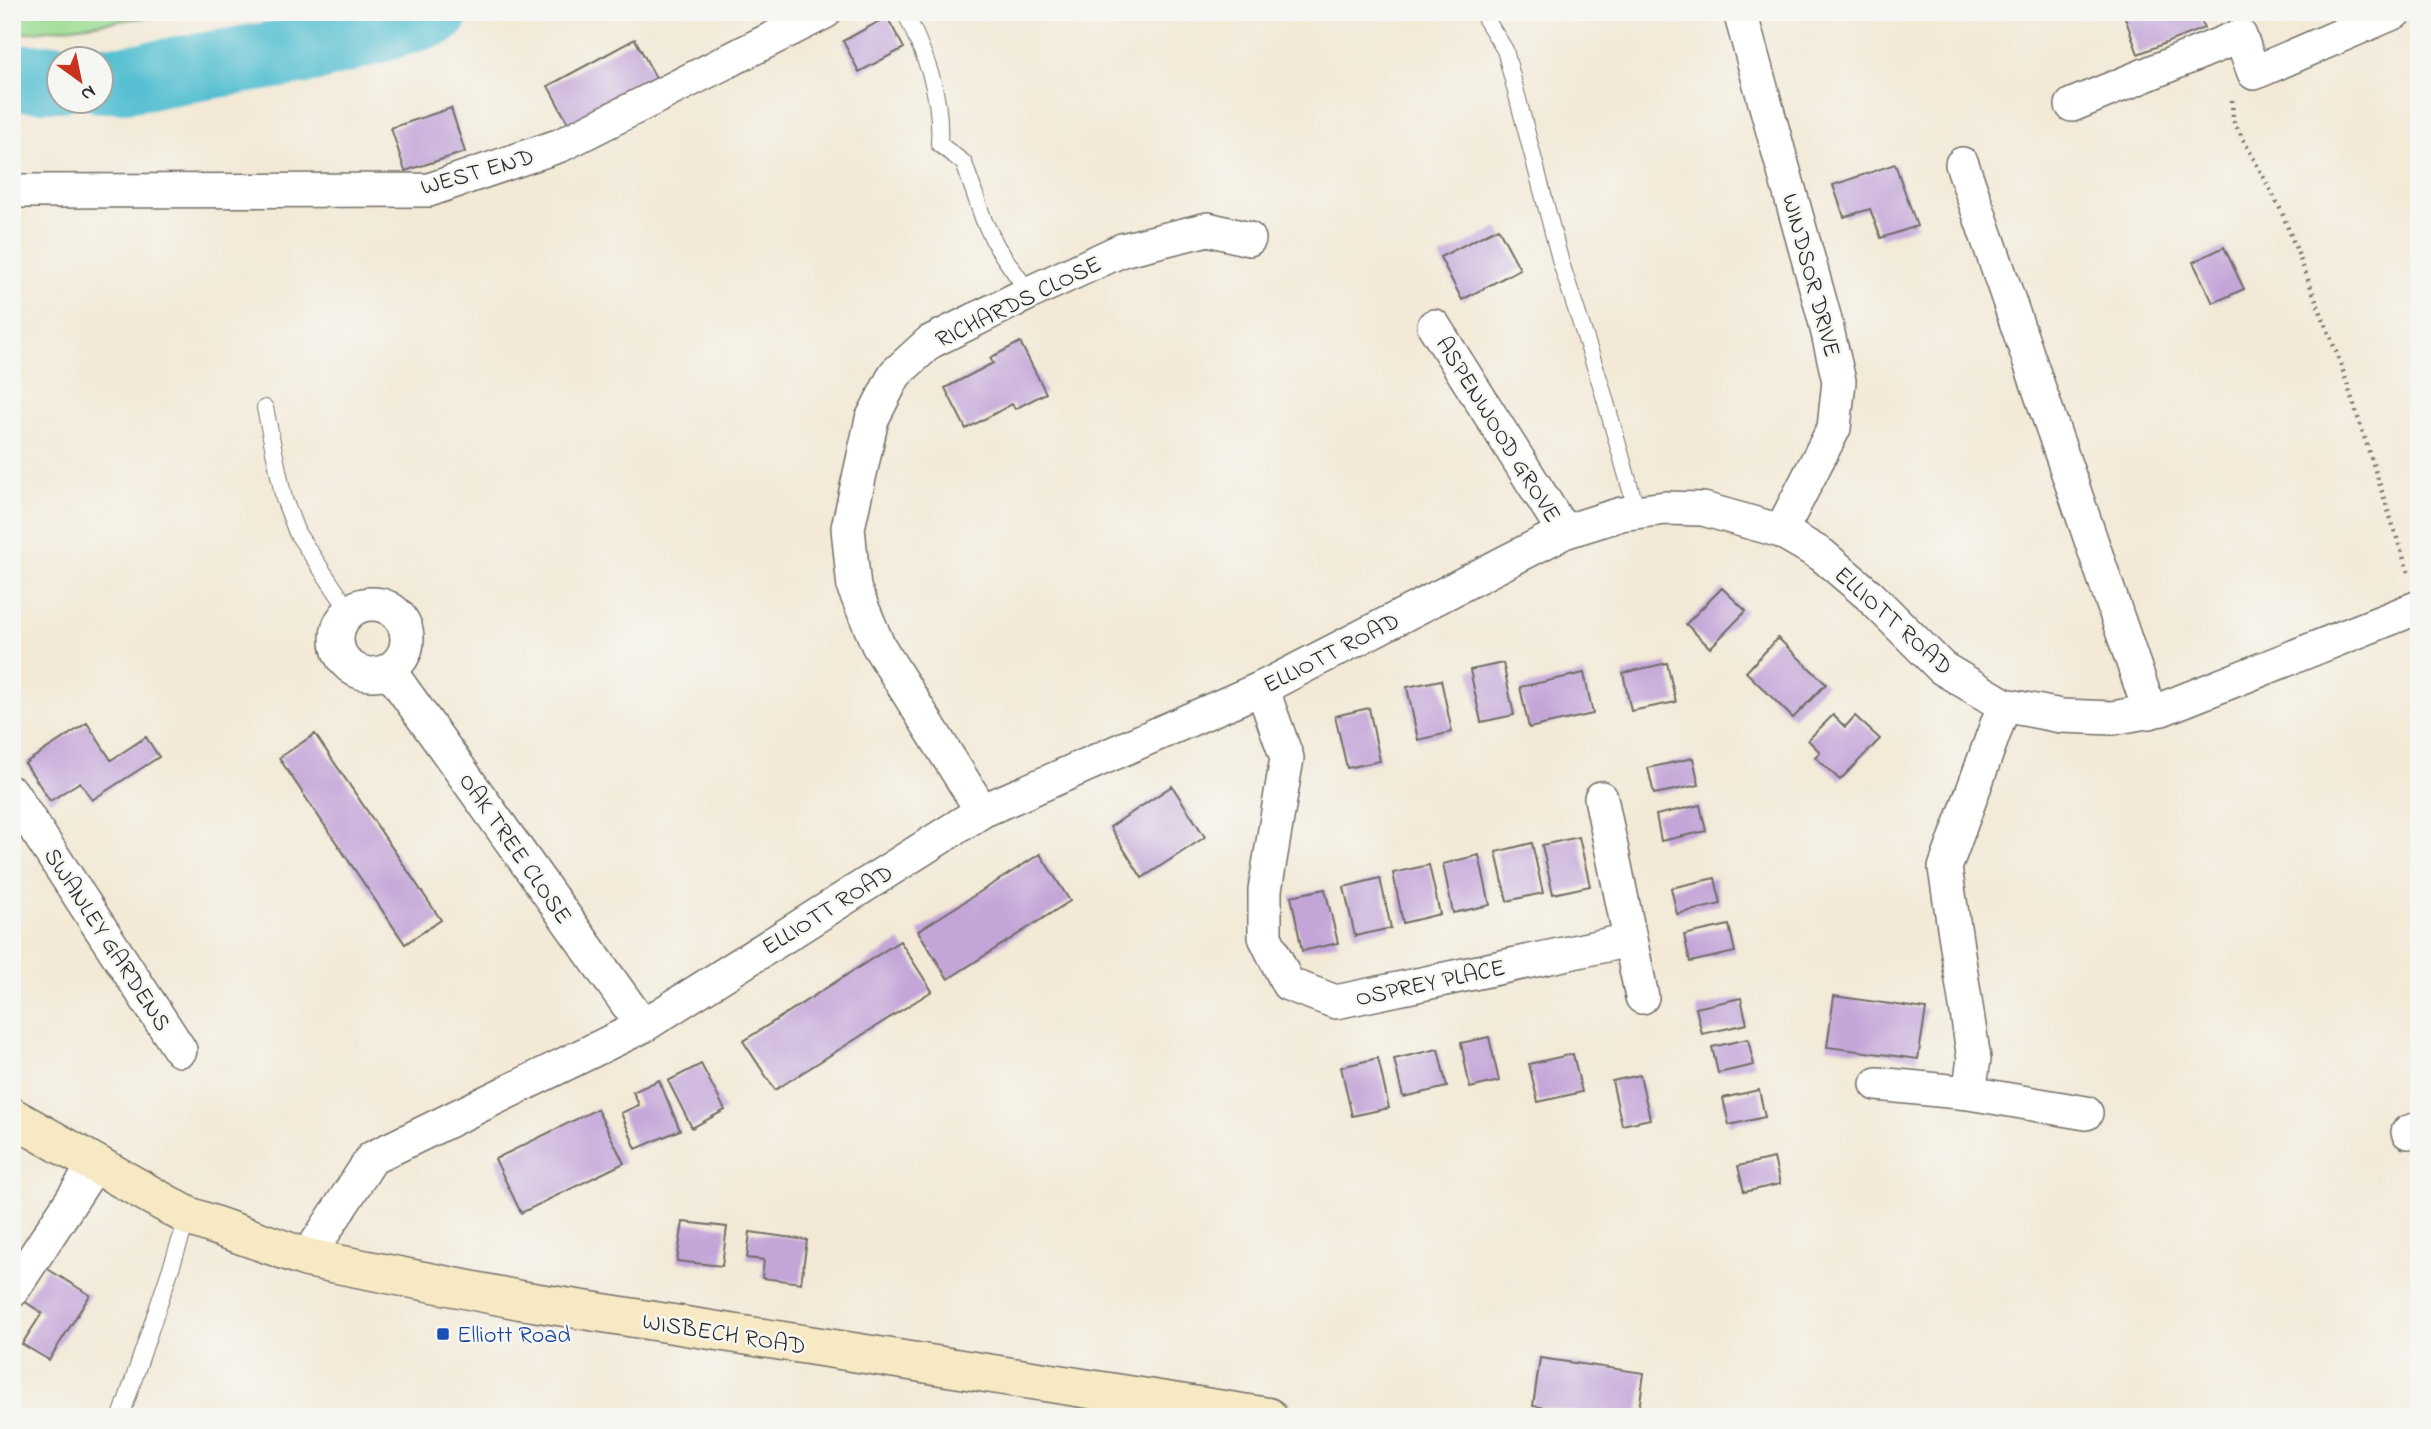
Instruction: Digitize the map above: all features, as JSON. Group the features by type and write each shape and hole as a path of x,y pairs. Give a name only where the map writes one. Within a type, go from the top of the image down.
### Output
{"main road":[{"name":"WISBECH ROAD","path":"12,1117 188,1216 307,1258 520,1300 1107,1405 1268,1417"}],"street":[{"name":"WEST END","path":"12,191 429,190 561,145 825,12"},
{"name":"WINDSOR DRIVE","path":"1740,12 1825,316 1839,381 1834,428 1781,531"},
{"path":"2072,106 2240,36 2254,72 2395,12"},
{"path":"1962,164 2150,712"},
{"name":"RICHARDS CLOSE","path":"982,811 878,645 854,589 848,528 872,419 895,374 930,342 1029,293 1122,250 1208,229 1249,239"},
{"name":"ASPENWOOD GROVE","path":"1434,326 1564,532"},
{"name":"ELLIOTT ROAD","path":"307,1258 372,1158 643,1027 982,811 1262,688 1564,532 1621,514 1665,508 1703,509 1781,531 1822,555 1869,594 1942,668 2004,705 2061,716 2113,718 2162,709 2415,594"},
{"path":"374,603 392,608 404,622 409,640 403,657 389,670 371,675 353,669 340,656 336,637 342,620 356,607 374,603"},
{"name":"OAK TREE CLOSE","path":"389,670 643,1027"},
{"name":"OSPREY PLACE","path":"1262,688 1287,758 1265,890 1265,937 1288,984 1336,1002 1630,940"},
{"path":"1969,1093 1974,1059 1945,867 2004,705"},
{"name":"SWANLEY GARDENS","path":"12,793 180,1050"},
{"path":"1601,798 1642,997"},
{"path":"1877,1084 1969,1093 2086,1113"},
{"path":"12,1291 96,1163"}],"lane":[{"path":"905,12 932,73 939,107 939,144 964,163 984,221 997,247 1029,293"},
{"path":"1483,16 1506,50 1561,263 1601,385 1637,512"},
{"path":"265,408 284,499 297,533 350,612"},
{"path":"121,1417 188,1216"}],"path":[{"path":"2254,72 2232,92 2233,121 2281,210 2335,349 2415,594"}],"green space":[{"path":"12,12 189,12 25,33 12,32"}],"building":[{"path":"2123,12 2198,12 2204,28 2138,54"},
{"path":"887,17 904,48 859,72 843,41"},
{"path":"635,39 657,80 570,127 548,86"},
{"path":"451,108 465,152 405,171 391,128"},
{"path":"1895,164 1917,226 1881,238 1870,209 1844,217 1833,185"},
{"path":"1498,228 1520,269 1462,300 1440,257"},
{"path":"2224,247 2244,289 2213,303 2193,262"},
{"path":"1020,342 1046,393 1015,409 1012,404 966,429 945,388 993,363 990,358"},
{"path":"1722,588 1746,611 1710,648 1686,624"},
{"path":"1778,638 1826,684 1793,718 1746,672"},
{"path":"1503,663 1514,715 1481,722 1470,670"},
{"path":"1667,663 1676,702 1631,711 1623,673"},
{"path":"1584,673 1593,714 1529,728 1520,687"},
{"path":"1441,680 1452,732 1418,740 1407,687"},
{"path":"1369,708 1380,761 1347,768 1335,716"},
{"path":"1833,715 1845,727 1855,716 1880,739 1840,780 1815,757 1820,752 1808,740"},
{"path":"87,723 111,760 146,737 159,757 92,800 80,782 50,801 25,763"},
{"path":"315,734 441,920 405,944 279,758"},
{"path":"1693,758 1699,785 1654,794 1648,768"},
{"path":"1172,786 1205,837 1142,878 1110,827"},
{"path":"1700,805 1706,831 1661,841 1656,815"},
{"path":"1579,837 1590,886 1553,894 1542,845"},
{"path":"1532,843 1543,893 1507,901 1496,852"},
{"path":"1040,854 1070,901 948,979 918,931"},
{"path":"1479,855 1490,905 1453,913 1443,864"},
{"path":"1429,865 1440,914 1403,923 1393,873"},
{"path":"1380,878 1391,928 1355,936 1344,887"},
{"path":"1715,878 1721,904 1677,914 1671,888"},
{"path":"1325,889 1338,943 1302,951 1291,896"},
{"path":"1729,925 1735,952 1690,962 1684,935"},
{"path":"900,941 932,991 775,1090 743,1041"},
{"path":"1834,996 1926,1009 1918,1059 1827,1047"},
{"path":"1741,998 1747,1024 1702,1034 1696,1008"},
{"path":"1489,1037 1499,1081 1470,1088 1461,1043"},
{"path":"1748,1039 1754,1065 1718,1073 1712,1047"},
{"path":"1438,1049 1447,1087 1403,1097 1394,1059"},
{"path":"1573,1054 1582,1092 1538,1102 1529,1064"},
{"path":"1378,1058 1389,1108 1352,1116 1341,1067"},
{"path":"701,1064 725,1110 692,1128 668,1081"},
{"path":"1640,1075 1650,1119 1622,1125 1612,1081"},
{"path":"659,1080 680,1130 636,1149 621,1113 639,1105 633,1092"},
{"path":"1759,1090 1765,1117 1729,1125 1723,1098"},
{"path":"597,1109 624,1163 521,1213 495,1159"},
{"path":"1774,1158 1780,1184 1744,1192 1738,1166"},
{"path":"683,1222 727,1227 722,1266 677,1261"},
{"path":"750,1232 807,1240 801,1283 762,1278 764,1260 747,1258"},
{"path":"46,1268 90,1295 49,1360 22,1344 42,1313 24,1301"},
{"path":"1540,1358 1644,1373 1638,1417 1611,1417 1533,1406"}],"waterway":[{"path":"116,79 312,49 435,12"},
{"path":"12,78 46,78"}],"place":[{"name":"Elliott Road","path":"443,1334"}]}
